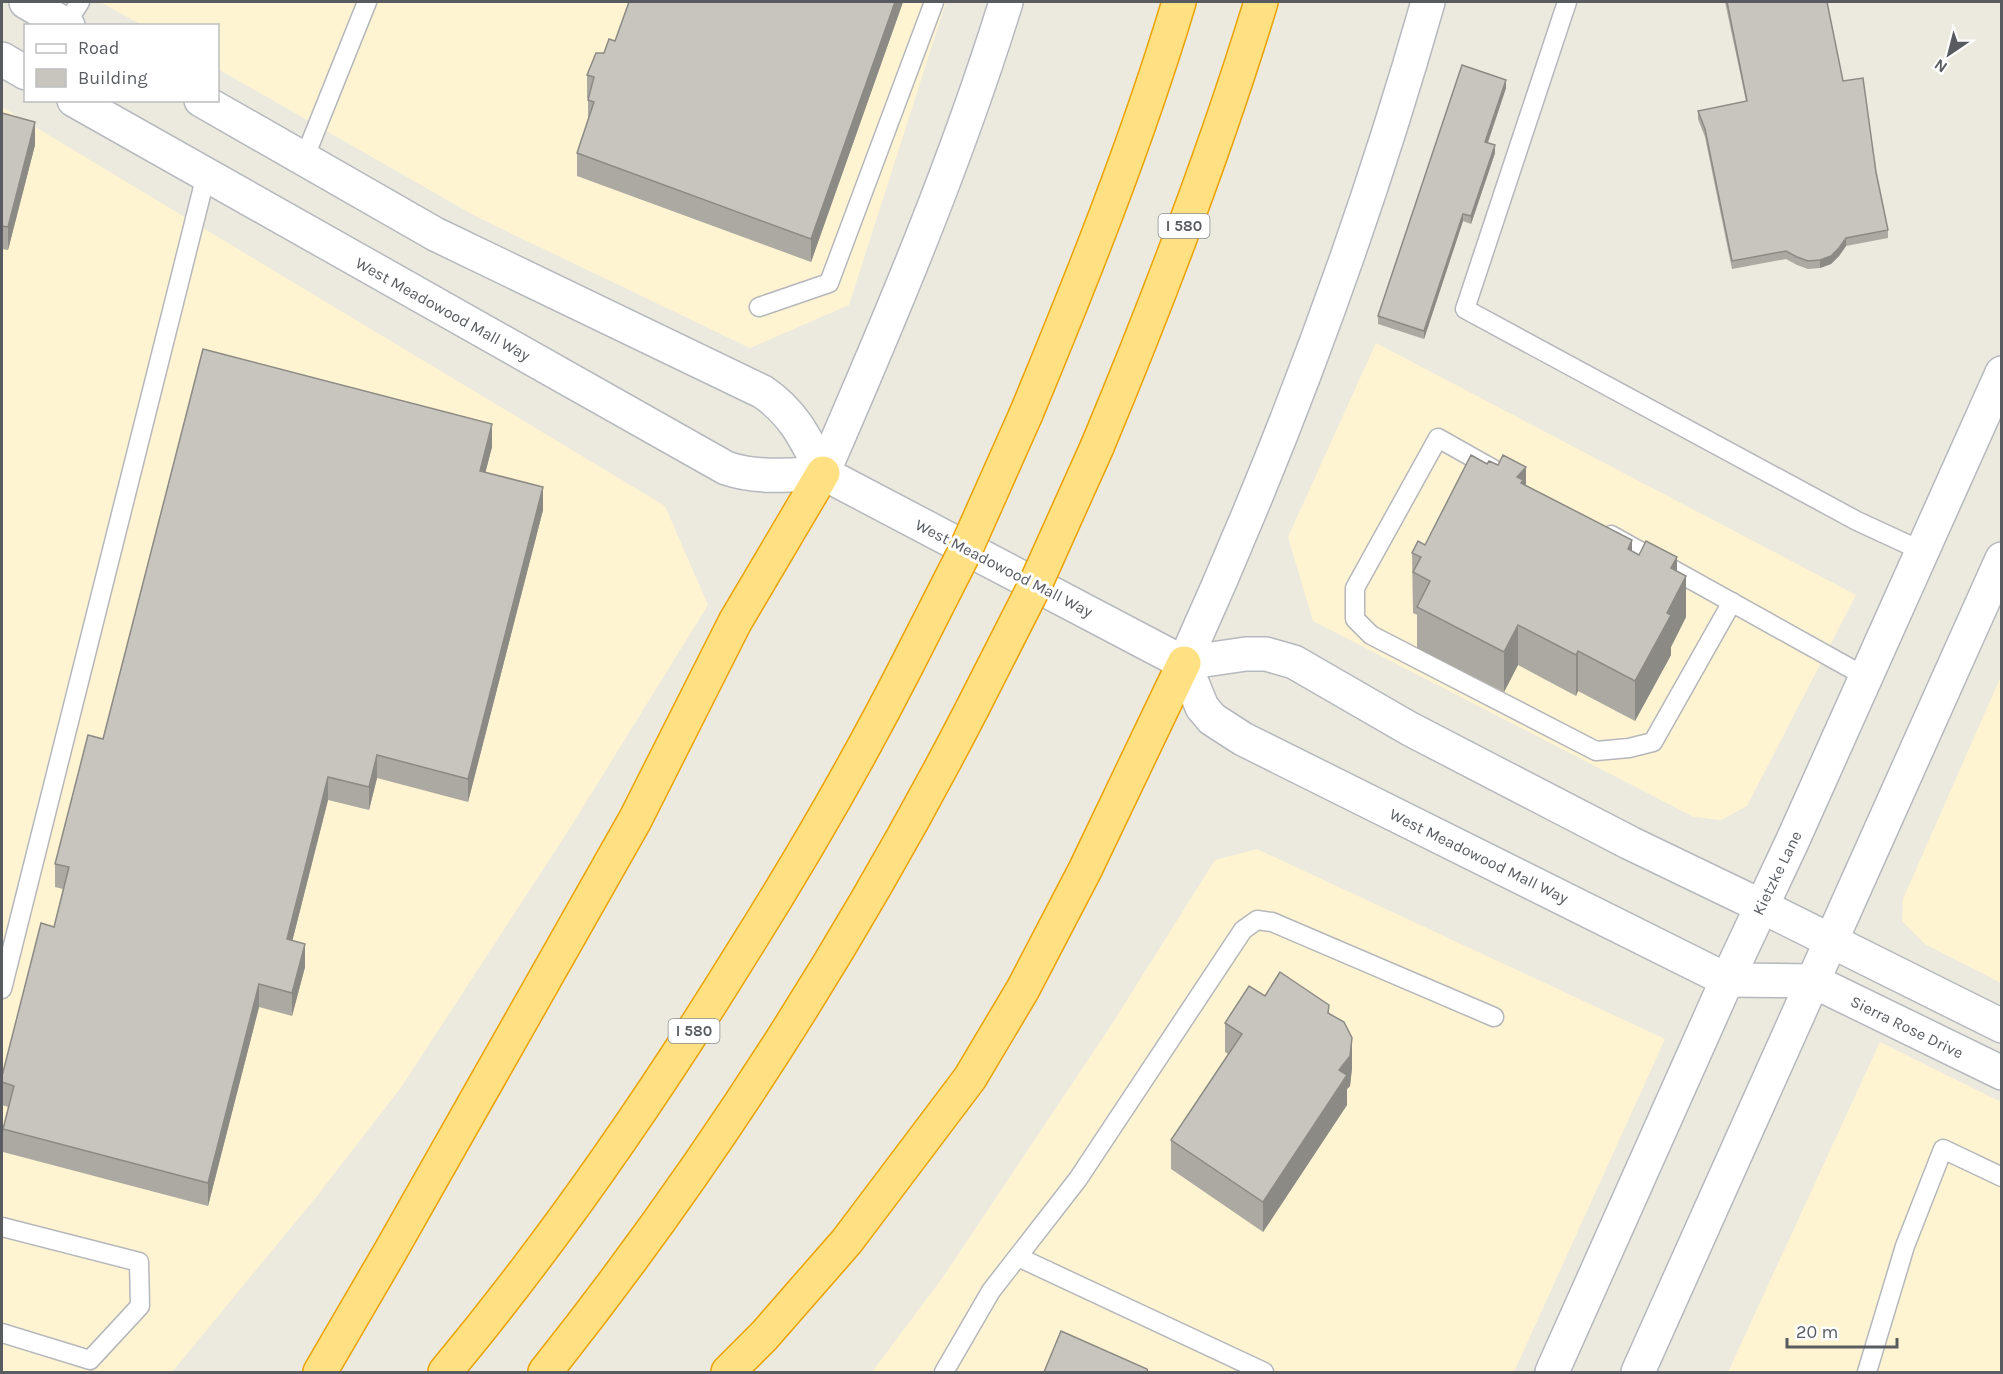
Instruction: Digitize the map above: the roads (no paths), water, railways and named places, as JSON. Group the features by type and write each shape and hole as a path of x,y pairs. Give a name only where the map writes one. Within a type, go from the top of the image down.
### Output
{"highway":[{"name":"I 580","path":"446,1372 590,1185 699,1023 769,911 873,732 965,551 1026,414 1117,188 1179,2"},
{"name":"I 580","path":"545,1372 586,1321 675,1200 784,1037 909,828 972,710 1035,585 1097,447 1145,330 1237,81 1261,2"},
{"path":"320,1372 629,830 735,621 824,473"},
{"path":"728,1372 764,1336 847,1241 970,1078 1023,989 1085,870 1184,663"}],"main road":[{"path":"26,2 71,17"},
{"path":"824,473 894,310 944,180 1006,2"},
{"path":"1184,663 1230,562 1305,373 1377,168 1428,2"},
{"path":"2,59 24,72"},
{"name":"West Meadowood Mall Way","path":"78,102 726,468 741,474 774,476 824,473 1184,663 1202,707 1212,718 1238,736 1727,980 1813,981"},
{"path":"204,102 435,234 763,392 781,405 797,424 824,473"},
{"name":"Kietzke Lane","path":"1552,1372 2001,373"},
{"path":"1638,1372 2001,559"},
{"path":"1184,663 1246,654 1266,654 1294,662 1410,729 1491,772 2001,1026"},
{"name":"Sierra Rose Drive","path":"1813,981 2001,1074"}],"lane":[{"path":"304,159 368,2"},
{"path":"759,307 829,283 934,2"},
{"path":"1567,2 1465,309 1857,521 1922,551"},
{"path":"2,989 206,175"},
{"path":"1509,478 1438,438 1355,588 1355,619 1371,635 1596,751 1629,748 1653,742 1732,602"},
{"path":"1600,528 1866,677"},
{"path":"944,1372 991,1291 1078,1179 1243,930 1257,920 1272,922 1494,1017"},
{"path":"1868,1372 1905,1246 1943,1149 2001,1177"},
{"path":"2,1227 140,1262 140,1306 90,1360 2,1333"},
{"path":"1018,1257 1264,1372"}]}
